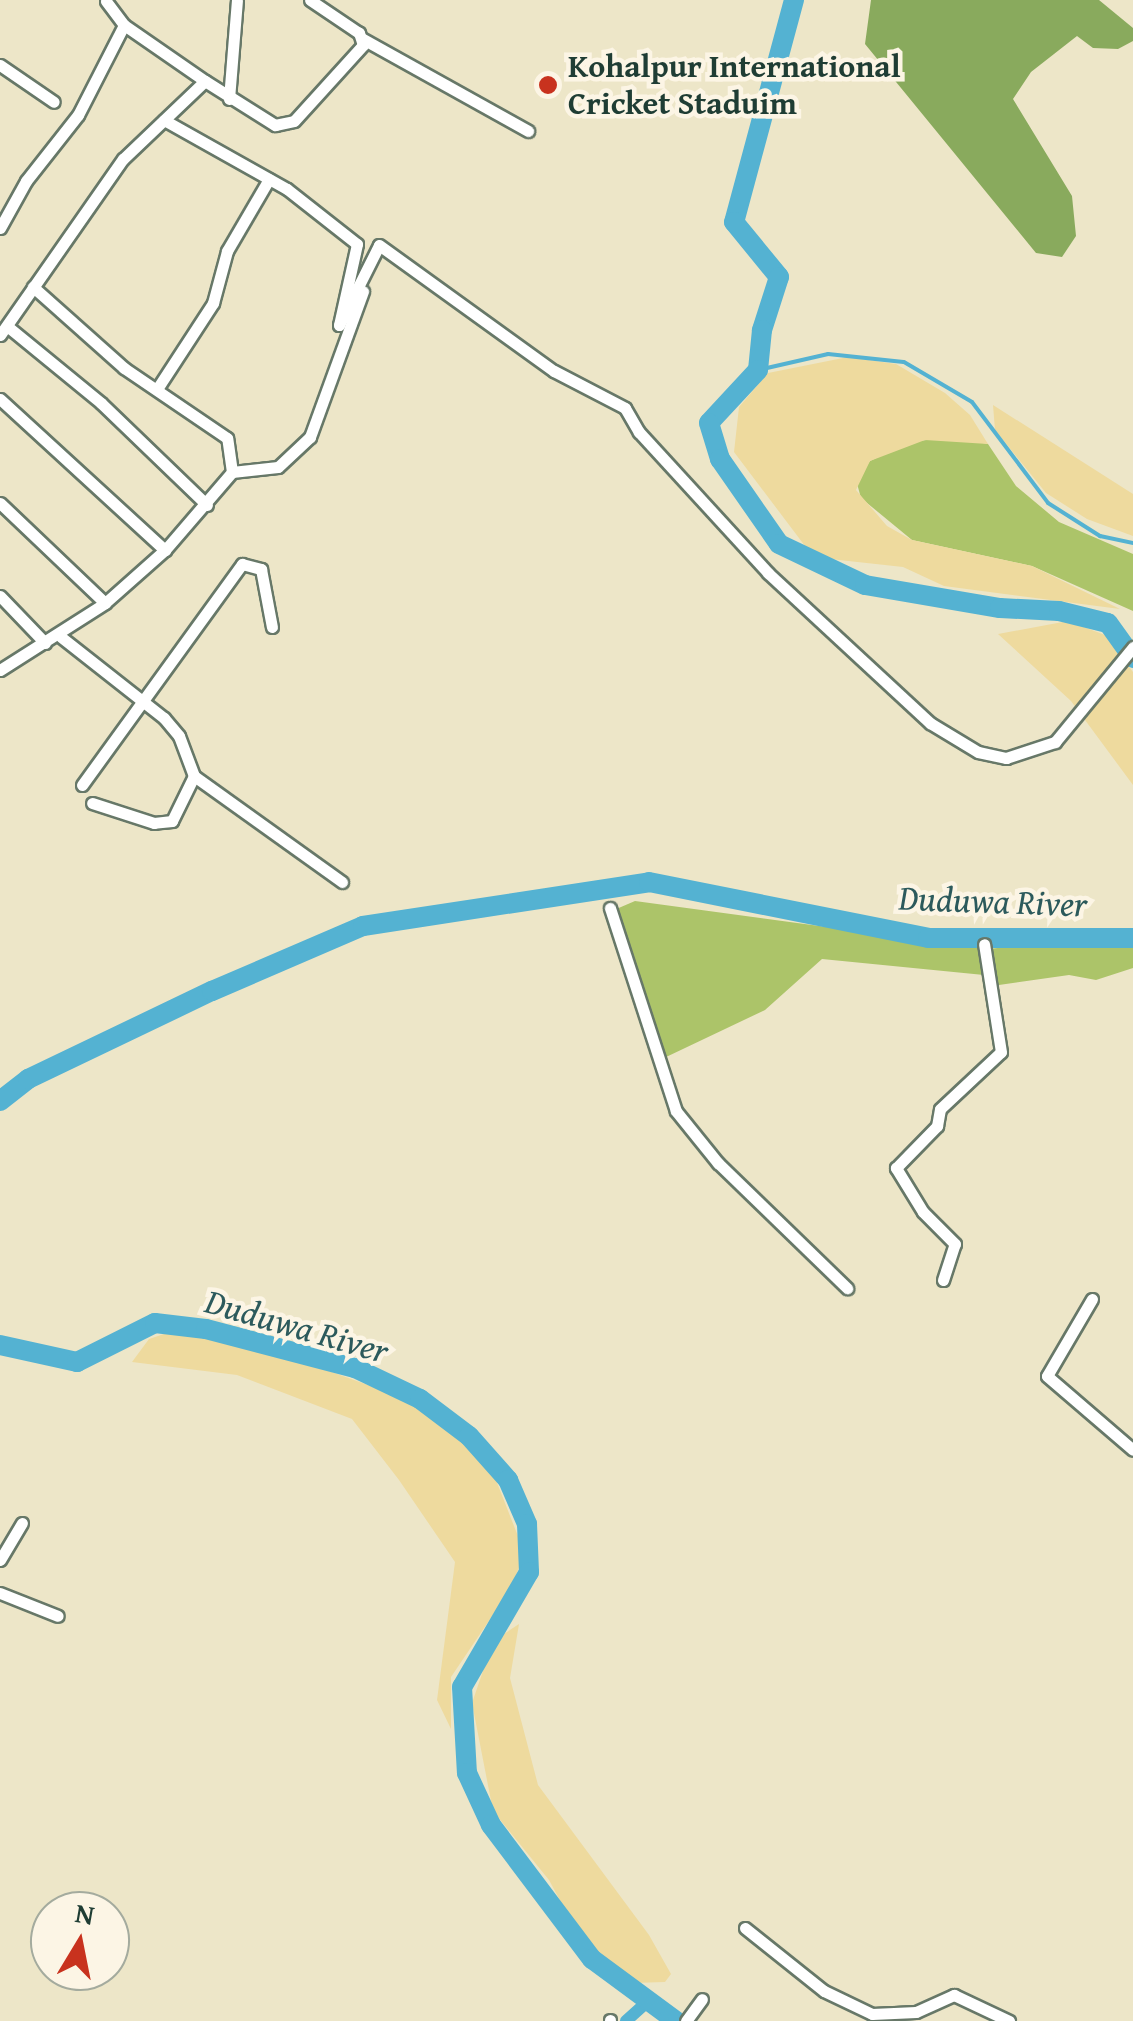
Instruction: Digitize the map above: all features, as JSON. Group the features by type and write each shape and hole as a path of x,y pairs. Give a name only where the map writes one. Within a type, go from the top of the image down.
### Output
{"street":[{"path":"105,0 124,25 229,98 284,128 364,39"},
{"path":"229,98 237,0"},
{"path":"310,0 364,39 528,132"},
{"path":"0,228 26,181 78,115 124,25"},
{"path":"0,65 54,102"},
{"path":"205,81 123,159 4,330 207,505"},
{"path":"164,120 270,179 357,244 339,325 379,245"},
{"path":"157,389 213,303 228,251 270,179"},
{"path":"0,670 61,637 105,603 164,550 232,472 278,466 310,437 379,245"},
{"path":"379,245 554,371 626,408 639,432 768,573 930,723 978,752 1006,758 1055,742 1133,647"},
{"path":"33,288 157,389 227,438 232,472"},
{"path":"0,399 164,550"},
{"path":"0,504 105,603"},
{"path":"82,785 242,564 260,569 272,626"},
{"path":"0,596 45,643"},
{"path":"61,637 180,736 194,776 342,882"},
{"path":"92,802 154,823 172,821 194,776"},
{"path":"610,908 676,1111 718,1163 834,1270 847,1288"},
{"path":"943,1280 954,1244 923,1212 896,1168 938,1126 940,1110 1001,1052 984,944"},
{"path":"1092,1299 1046,1376 1133,1450"},
{"path":"0,1560 22,1523"},
{"path":"0,1594 58,1616"},
{"path":"745,1928 814,1985 872,2014 904,2015 954,1996 1009,2021"},
{"path":"686,2021 702,2000"}],"green space":[{"path":"871,0 1099,0 1133,28 1133,41 1118,49 1093,48 1077,36 1031,72 1013,99 1072,196 1076,236 1062,257 1036,253 865,44"},
{"path":"952,437 988,444 1016,486 1059,522 1133,554 1133,611 1032,566 912,540 861,498 856,480 870,461 910,442"},
{"path":"635,901 982,948 984,975 822,959 765,1010 664,1058 614,910"},
{"path":"1133,932 1133,968 1096,980 1069,975 992,986 989,949"}],"sand":[{"path":"848,357 896,364 945,393 970,415 988,444 925,440 870,461 856,490 887,526 912,540 1032,566 1120,609 944,586 903,567 821,558 805,546 734,452 739,407 768,373"},
{"path":"993,405 1133,494 1133,536 1087,519 1046,493 995,430"},
{"path":"1068,621 1105,635 1133,672 1133,785 1071,701 998,634"},
{"path":"176,1330 287,1356 382,1390 443,1422 494,1475 525,1554 509,1591 451,1677 451,1729 437,1700 455,1562 399,1480 352,1419 237,1375 132,1362 149,1339"},
{"path":"519,1624 510,1678 538,1785 649,1935 671,1974 665,1982 632,1983 576,1930 549,1880 493,1811 472,1703 484,1668 504,1634"}],"waterway":[{"name":"Duduwa River","path":"794,0 734,222 779,277 762,330 758,370 709,423 720,459 779,544 865,585 1000,608 1059,611 1108,623 1133,658"},
{"path":"758,370 828,354 904,362 972,402 1048,503 1100,536 1133,543"},
{"name":"Duduwa River","path":"0,1101 28,1079 212,991 363,926 649,882 928,938 1133,938"},
{"name":"Duduwa River","path":"0,1345 77,1362 155,1323 206,1329 355,1368 420,1399 469,1436 508,1480 527,1524 529,1572 462,1687 467,1773 491,1825 592,1959 676,2021"},
{"path":"626,2021 647,2002"}],"place":[{"name":"Kohalpur International Cricket Staduim","path":"548,85"}]}
